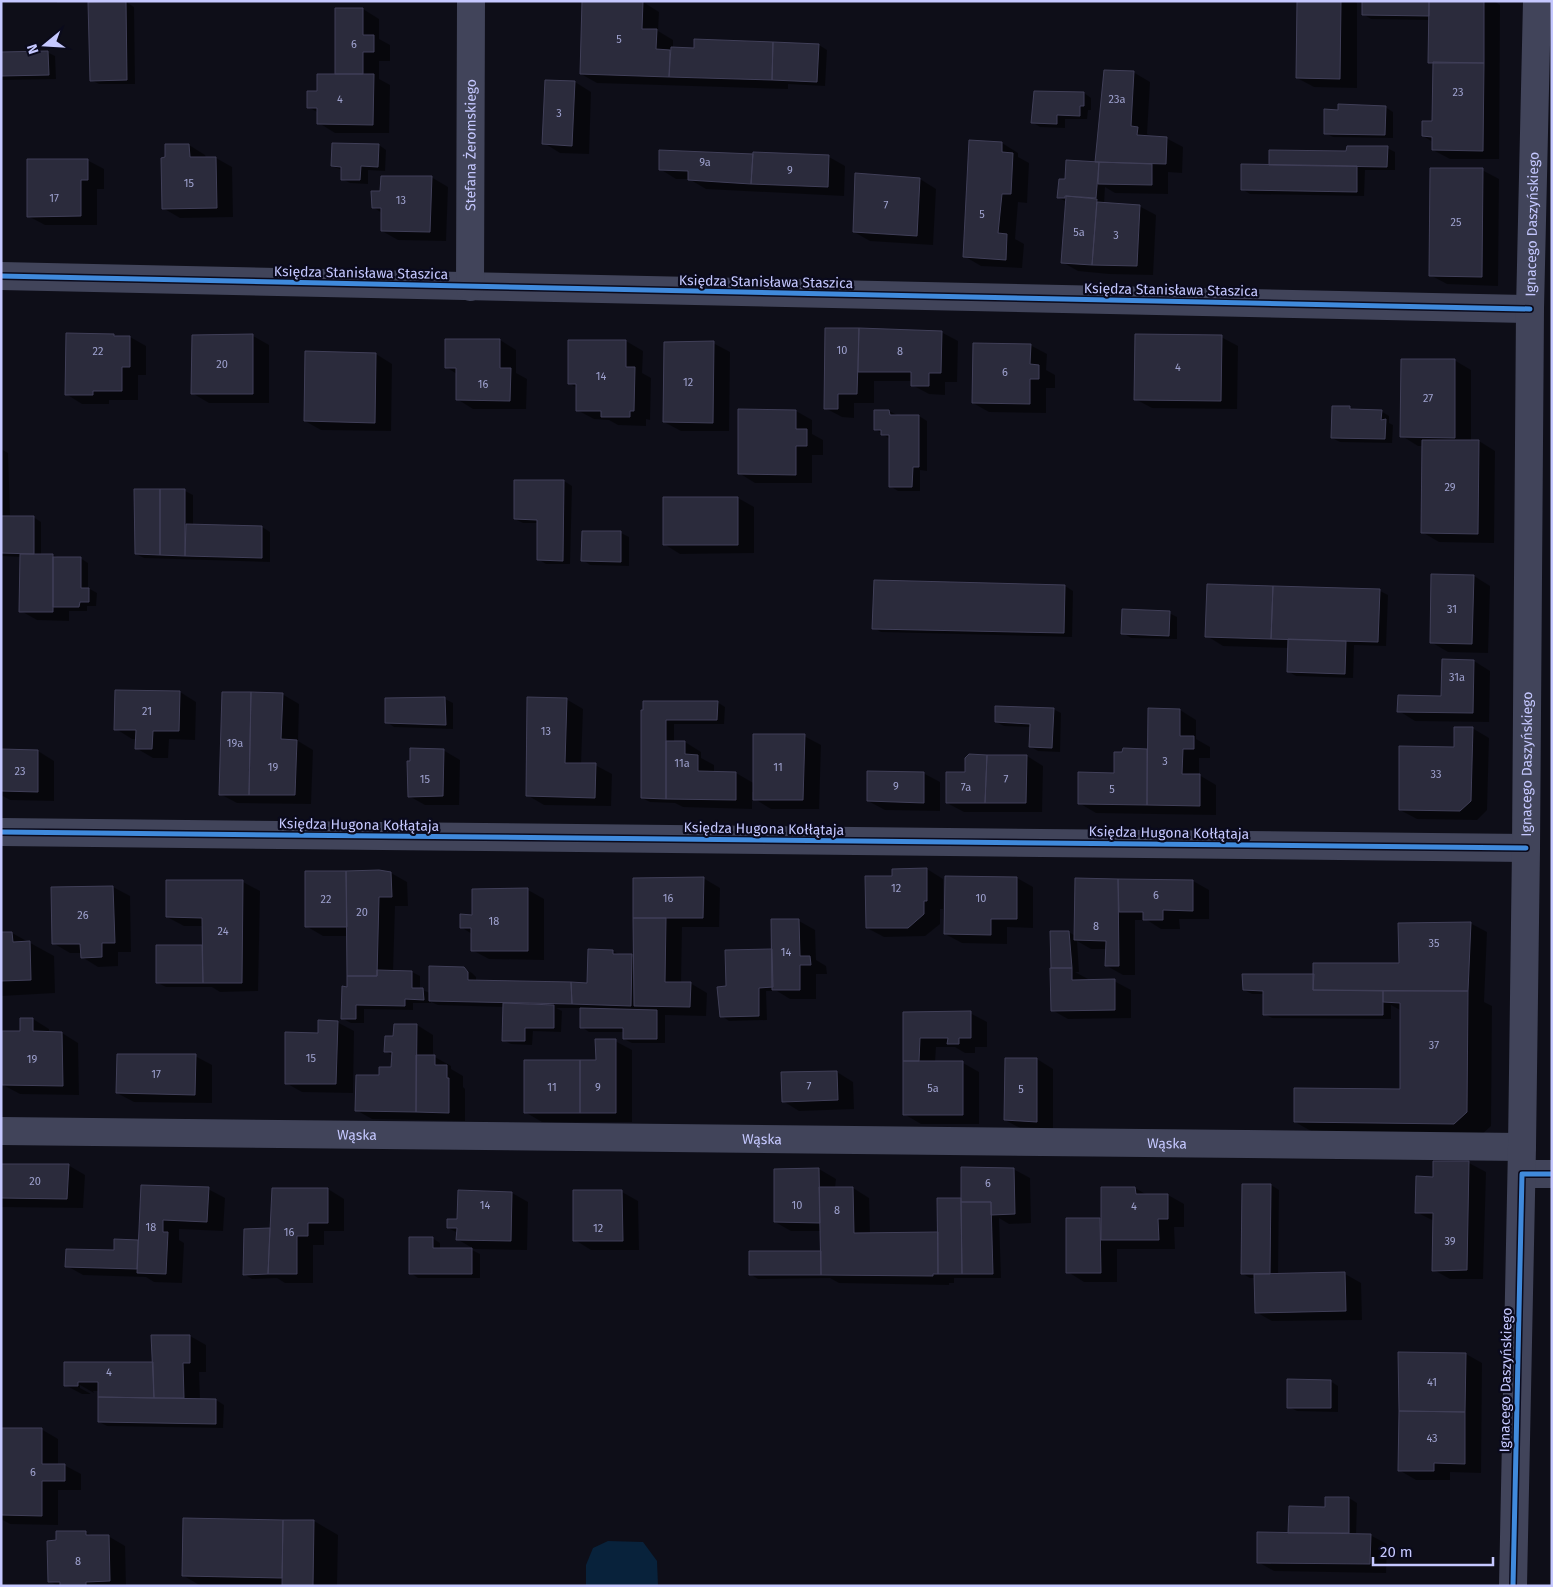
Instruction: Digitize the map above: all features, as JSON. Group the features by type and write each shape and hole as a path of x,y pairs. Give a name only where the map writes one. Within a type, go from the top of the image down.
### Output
{"street":[{"name":"Stefana Żeromskiego","path":"470,287 472,1"},
{"name":"Ignacego Daszyńskiego","path":"1513,1586 1522,1174 1530,309 1536,1"},
{"name":"Księdza Stanisława Staszica","path":"1,276 1530,309"},
{"name":"Księdza Hugona Kołłątaja","path":"1,832 1526,848"},
{"name":"Wąska","path":"1,1131 1522,1147"},
{"path":"1522,1174 1552,1174"}],"water":[{"path":"608,1541 643,1542 657,1561 658,1586 586,1586 586,1565 593,1548"}],"building":[{"path":"126,1 127,80 90,81 88,2"},
{"path":"582,1 643,1 642,29 657,29 656,49 670,50 669,77 580,74"},
{"path":"1297,1 1341,1 1340,79 1296,78"},
{"path":"1362,1 1429,1 1429,16 1362,15"},
{"path":"1429,1 1484,1 1484,63 1428,63"},
{"path":"335,8 363,8 363,35 374,35 374,52 363,52 363,74 335,74"},
{"path":"694,39 773,42 772,80 669,77 671,47 694,48"},
{"path":"773,42 819,44 817,82 772,80"},
{"path":"48,51 49,75 1,76 1,52"},
{"path":"1433,62 1484,63 1483,151 1432,150 1432,137 1422,136 1422,121 1432,121"},
{"path":"1104,70 1134,71 1131,126 1138,127 1137,135 1167,137 1166,164 1095,162"},
{"path":"317,74 374,74 373,125 317,124 317,108 307,108 307,91 317,91"},
{"path":"545,80 575,81 572,146 542,144"},
{"path":"1034,91 1084,92 1084,106 1080,106 1080,116 1057,115 1057,124 1031,123"},
{"path":"1338,104 1386,106 1385,135 1324,134 1324,109 1338,110"},
{"path":"969,140 1002,142 1002,152 1013,153 1011,194 1002,194 998,233 1007,234 1006,260 963,257"},
{"path":"332,143 379,144 378,167 361,166 360,180 341,180 341,167 331,166"},
{"path":"165,144 189,144 190,157 216,157 217,208 162,209 161,158 165,157"},
{"path":"1347,146 1388,146 1387,167 1269,165 1269,150 1346,151"},
{"path":"659,150 753,154 751,184 688,180 688,171 659,170"},
{"path":"753,152 829,155 828,187 751,184"},
{"path":"27,159 88,159 88,180 81,180 81,216 27,217"},
{"path":"1066,160 1099,162 1096,198 1065,196 1065,198 1057,198 1059,179 1065,179"},
{"path":"1099,162 1152,164 1152,185 1098,184"},
{"path":"1241,164 1357,166 1357,192 1241,190"},
{"path":"1430,168 1483,168 1482,277 1429,276"},
{"path":"855,173 920,178 917,236 853,232"},
{"path":"381,176 432,176 430,232 381,231 381,208 372,208 371,191 380,191"},
{"path":"1066,196 1097,199 1092,265 1061,263"},
{"path":"1097,202 1140,205 1137,266 1092,265"},
{"path":"825,328 859,328 857,394 838,394 838,409 824,409"},
{"path":"859,328 942,331 941,373 929,373 929,386 911,386 911,372 858,372"},
{"path":"66,333 130,336 130,367 122,367 122,391 93,391 93,395 65,395"},
{"path":"253,334 253,394 191,394 192,335"},
{"path":"1135,334 1222,335 1221,401 1134,400"},
{"path":"445,339 500,339 500,368 511,368 510,401 456,400 456,368 445,368"},
{"path":"568,340 626,340 626,367 635,367 634,411 630,411 630,417 601,417 601,411 576,411 576,384 568,384"},
{"path":"714,341 713,423 663,422 664,342"},
{"path":"973,343 1031,344 1030,364 1039,365 1039,379 1030,379 1030,404 972,403"},
{"path":"305,351 376,353 375,423 304,421"},
{"path":"1401,359 1455,359 1455,438 1400,437"},
{"path":"1332,406 1350,406 1350,409 1382,410 1381,420 1386,419 1385,439 1331,438"},
{"path":"738,409 796,410 796,429 807,429 807,446 796,446 796,475 738,474"},
{"path":"874,410 889,410 890,415 919,415 919,467 913,467 912,487 889,487 889,435 881,435 881,430 874,430"},
{"path":"1422,440 1479,440 1478,534 1421,533"},
{"path":"514,480 564,480 563,561 537,560 537,520 514,519"},
{"path":"134,489 160,489 160,555 135,554"},
{"path":"160,489 185,489 185,556 160,555"},
{"path":"663,497 738,497 738,545 663,545"},
{"path":"1,516 34,516 34,554 1,553"},
{"path":"186,524 262,526 262,558 185,556"},
{"path":"582,531 621,531 621,562 581,561"},
{"path":"20,554 53,554 53,612 19,612"},
{"path":"53,557 81,557 81,588 89,588 89,602 80,602 79,607 53,607"},
{"path":"1431,574 1474,575 1472,644 1430,643"},
{"path":"874,580 1065,585 1064,633 872,629"},
{"path":"1207,584 1273,586 1271,639 1205,637"},
{"path":"1273,586 1380,589 1378,642 1271,639"},
{"path":"1122,609 1170,611 1169,636 1121,634"},
{"path":"1288,639 1346,641 1345,674 1287,672"},
{"path":"1442,659 1474,660 1473,713 1397,712 1398,695 1441,696"},
{"path":"115,690 180,691 179,731 153,731 152,749 135,749 136,730 114,730"},
{"path":"222,692 251,692 249,795 219,795"},
{"path":"251,692 283,693 281,739 297,740 295,795 249,795"},
{"path":"445,697 446,725 385,723 385,698"},
{"path":"527,697 567,698 565,763 596,763 595,798 526,796"},
{"path":"643,701 718,701 717,720 666,720 666,799 641,798 641,710 643,710"},
{"path":"995,706 1054,708 1052,748 1029,747 1030,724 995,722"},
{"path":"1148,708 1180,709 1180,736 1194,736 1194,749 1183,749 1182,774 1200,774 1200,806 1147,805"},
{"path":"1454,727 1473,727 1471,801 1460,811 1399,810 1399,746 1454,747"},
{"path":"753,734 805,734 803,800 753,800"},
{"path":"666,741 685,741 685,754 698,755 698,771 736,772 736,800 666,799"},
{"path":"410,748 444,749 443,796 408,797 407,761 410,761"},
{"path":"1123,748 1147,749 1147,805 1078,804 1078,772 1114,773 1114,752 1122,752"},
{"path":"1,749 38,750 38,792 1,791"},
{"path":"969,754 987,755 985,803 946,803 946,772 965,772 965,758"},
{"path":"987,755 1027,755 1026,803 985,803"},
{"path":"867,771 924,772 924,803 867,801"},
{"path":"927,868 927,901 924,901 924,914 908,928 866,928 865,876 892,876 892,869"},
{"path":"379,870 391,872 392,897 379,897 377,976 347,976 346,871"},
{"path":"305,871 346,871 347,927 305,927"},
{"path":"945,876 1017,877 1017,919 991,919 991,935 944,934"},
{"path":"704,877 703,918 633,918 633,878"},
{"path":"1075,878 1118,879 1119,966 1105,966 1106,941 1074,940"},
{"path":"1118,879 1193,880 1193,911 1163,910 1163,920 1143,920 1143,912 1119,912"},
{"path":"166,880 243,880 242,983 203,983 202,918 166,917"},
{"path":"113,886 115,943 102,943 102,957 81,958 80,944 52,944 51,887"},
{"path":"528,888 528,951 471,951 471,928 460,928 460,914 472,915 472,889"},
{"path":"633,918 666,918 665,982 691,982 690,1007 634,1006"},
{"path":"771,919 799,919 800,956 810,956 811,965 800,965 800,990 772,990"},
{"path":"1471,922 1468,991 1313,990 1313,963 1399,963 1398,923"},
{"path":"1050,931 1069,931 1072,968 1051,968"},
{"path":"1,932 12,932 13,942 30,941 31,980 1,981"},
{"path":"156,945 202,945 203,983 156,983"},
{"path":"588,949 613,950 613,954 632,954 631,1006 572,1004 571,982 587,983"},
{"path":"772,949 773,987 759,988 759,1016 720,1017 717,987 726,986 725,950"},
{"path":"429,966 464,967 468,972 468,980 571,982 572,1004 429,1001"},
{"path":"1050,968 1072,968 1072,980 1115,979 1115,1010 1051,1011"},
{"path":"377,970 412,971 412,988 423,988 424,1000 405,999 405,1006 356,1005 356,1019 341,1019 342,986 347,987 347,976 377,976"},
{"path":"1242,974 1314,974 1313,990 1383,991 1383,1015 1263,1015 1263,991 1243,990"},
{"path":"1383,991 1468,991 1467,1112 1454,1124 1294,1122 1294,1088 1400,1089 1400,1003 1383,1002"},
{"path":"503,1003 554,1005 554,1028 525,1028 525,1041 502,1041"},
{"path":"580,1008 657,1010 657,1039 623,1039 623,1028 580,1028"},
{"path":"971,1011 971,1038 959,1038 959,1044 947,1044 948,1038 920,1038 919,1061 903,1061 903,1012"},
{"path":"20,1018 33,1018 33,1031 62,1032 63,1086 2,1085 2,1031 20,1031"},
{"path":"318,1020 338,1021 336,1084 285,1084 285,1032 318,1033"},
{"path":"394,1024 417,1024 416,1112 355,1111 356,1075 379,1075 379,1067 391,1067 392,1052 384,1052 385,1036 393,1036"},
{"path":"595,1039 616,1039 616,1113 580,1113 580,1060 596,1060"},
{"path":"117,1054 196,1054 195,1095 116,1093"},
{"path":"416,1055 435,1055 435,1065 447,1065 449,1113 416,1112"},
{"path":"1005,1058 1037,1058 1037,1122 1004,1120"},
{"path":"524,1060 580,1060 580,1113 524,1113"},
{"path":"903,1061 963,1061 963,1115 903,1115"},
{"path":"837,1071 838,1100 782,1102 781,1072"},
{"path":"1433,1161 1469,1161 1467,1270 1432,1271 1433,1213 1415,1213 1416,1176 1433,1177"},
{"path":"1,1164 69,1164 67,1199 1,1198"},
{"path":"961,1167 1014,1168 1015,1214 991,1215 991,1202 961,1202"},
{"path":"819,1168 820,1223 774,1222 774,1169"},
{"path":"1242,1184 1271,1184 1270,1274 1241,1274"},
{"path":"141,1185 209,1187 207,1222 163,1220 163,1232 168,1232 166,1274 137,1273"},
{"path":"819,1187 853,1187 854,1233 938,1232 938,1274 933,1274 933,1276 821,1275"},
{"path":"1101,1187 1135,1187 1136,1194 1168,1194 1168,1219 1158,1219 1159,1240 1101,1240"},
{"path":"272,1188 328,1188 328,1223 308,1223 308,1236 297,1236 297,1274 268,1274"},
{"path":"458,1190 512,1192 511,1241 456,1240 457,1228 447,1228 447,1219 457,1219"},
{"path":"573,1190 622,1190 623,1241 573,1241"},
{"path":"937,1198 961,1198 962,1274 938,1274"},
{"path":"961,1202 991,1202 993,1274 962,1274"},
{"path":"1066,1218 1100,1218 1101,1273 1066,1273"},
{"path":"270,1228 268,1274 243,1275 244,1229"},
{"path":"409,1237 433,1237 433,1248 472,1248 472,1274 409,1274"},
{"path":"114,1239 138,1240 137,1269 65,1267 66,1249 114,1250"},
{"path":"749,1251 821,1251 821,1275 749,1275"},
{"path":"1345,1272 1346,1311 1255,1313 1254,1274"},
{"path":"151,1335 190,1335 190,1363 183,1363 184,1398 154,1398"},
{"path":"1398,1352 1466,1353 1465,1412 1399,1411"},
{"path":"64,1362 153,1362 154,1398 98,1397 98,1382 78,1382 78,1386 64,1386"},
{"path":"1287,1379 1331,1380 1331,1408 1287,1408"},
{"path":"98,1397 216,1399 216,1424 98,1422"},
{"path":"1399,1411 1465,1412 1465,1464 1434,1463 1434,1471 1398,1471"},
{"path":"1,1428 42,1428 42,1464 65,1464 65,1481 42,1481 42,1516 1,1515"},
{"path":"1325,1497 1349,1497 1349,1533 1288,1533 1289,1506 1325,1507"},
{"path":"183,1518 283,1520 282,1578 182,1576"},
{"path":"283,1520 314,1520 313,1586 282,1586"},
{"path":"56,1531 86,1531 86,1535 109,1535 110,1581 86,1582 86,1586 60,1586 60,1582 48,1582 47,1541 56,1540"},
{"path":"1257,1532 1371,1534 1370,1564 1257,1563"}],"cycle path":[{"path":"1,276 1530,309"},
{"path":"1,832 1526,848"},
{"path":"1513,1586 1522,1174 1552,1174"}]}
